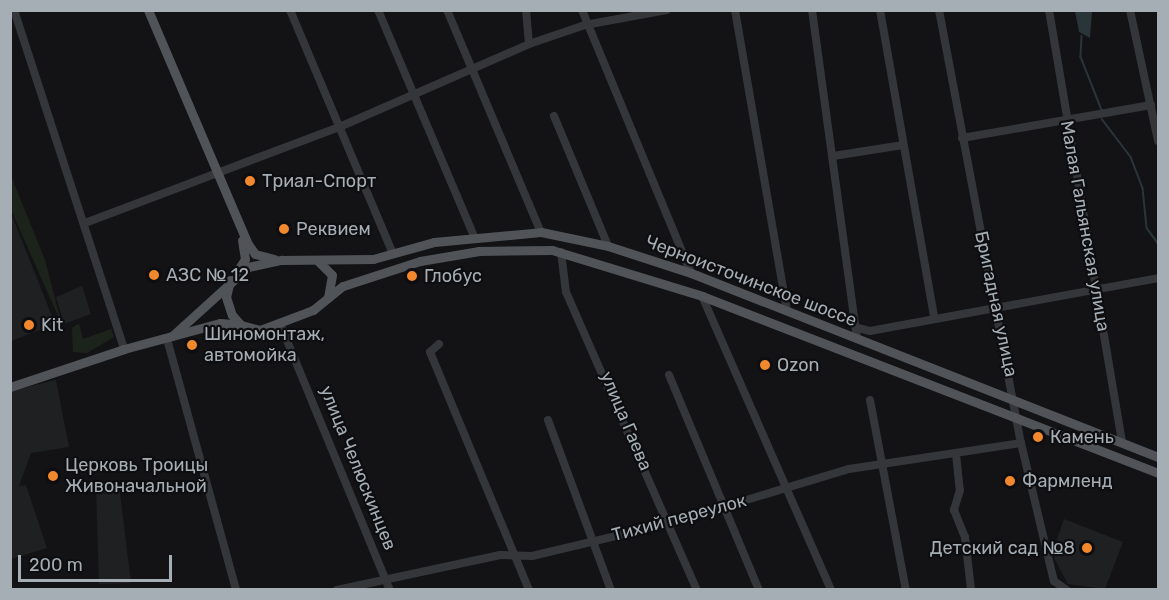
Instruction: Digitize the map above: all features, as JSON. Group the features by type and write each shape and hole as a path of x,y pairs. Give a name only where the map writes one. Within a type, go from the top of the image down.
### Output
{"main road":[{"path":"148,10 235,218 245,250 234,274 227,303 241,325"},
{"path":"235,218 255,254 282,260"},
{"name":"Черноисточинское шоссе","path":"282,260 316,260 393,254 475,238 541,232 608,246 696,275 1158,456"},
{"name":"Черноисточинское шоссе","path":"281,326 359,280 435,257 510,249 561,252 699,294 1158,473"},
{"path":"170,338 234,274 282,260"},
{"path":"316,260 332,276 327,300"},
{"path":"696,275 699,294"},
{"path":"10,387 124,349 220,324 241,325 260,330 281,326"}],"street":[{"path":"14,10 124,349"},
{"path":"290,10 393,254"},
{"path":"378,10 475,238"},
{"path":"447,10 541,232"},
{"path":"526,10 529,44"},
{"path":"582,10 585,26 696,275"},
{"path":"85,223 217,175 340,125 471,66 529,44 585,26 667,10"},
{"path":"735,10 787,311"},
{"path":"812,10 858,328 856,338"},
{"path":"880,10 934,317"},
{"name":"Бригадная улица","path":"939,10 962,138 998,305 1016,402 1021,443 1054,581 1067,590"},
{"name":"Малая Гальянская улица","path":"1049,10 1122,442"},
{"path":"1130,10 1158,141"},
{"path":"962,138 1067,122 1151,105"},
{"path":"554,116 608,246"},
{"path":"833,156 903,145"},
{"name":"улица Гаева","path":"561,252 566,292 670,523 697,590"},
{"path":"858,328 870,331 998,305 1158,278"},
{"path":"699,294 831,590"},
{"name":"улица Челюскинцев","path":"281,326 388,585"},
{"path":"170,338 236,590"},
{"path":"439,344 430,352 529,590"},
{"path":"669,375 722,507 759,590"},
{"path":"870,400 906,590"},
{"path":"548,420 611,590"},
{"name":"Тихий переулок","path":"337,590 388,585 515,554 593,542 670,523 786,488 881,463 1021,443"},
{"path":"956,454 960,490 954,510 965,537 971,590"}],"shaded area":[{"path":"1075,11 1092,11 1090,38 1079,32"},
{"path":"10,173 45,260 62,325 11,210"},
{"path":"11,213 55,324 10,341"},
{"path":"82,286 91,314 64,324 56,297"},
{"path":"79,323 83,339 111,329 114,337 87,353 73,352 72,328"},
{"path":"56,380 69,447 31,453 19,486 26,485 47,548 11,559 11,391"},
{"path":"119,485 131,583 99,584 96,487"},
{"name":"Детский сад №8","path":"1064,519 1123,542 1105,589 1068,584 1052,554"}],"waterway":[{"path":"1082,36 1081,57 1102,110"},
{"path":"1102,119 1131,157 1143,188 1147,228 1158,243"}],"place":[{"name":"Триал-Спорт","path":"250,181"},
{"name":"Реквием","path":"284,229"},
{"name":"АЗС № 12","path":"154,275"},
{"name":"Глобус","path":"412,276"},
{"name":"Kit","path":"29,325"},
{"name":"Шиномонтаж, автомойка","path":"192,345"},
{"name":"Ozon","path":"765,365"},
{"name":"Камень","path":"1038,437"},
{"name":"Церковь Троицы Живоначальной","path":"53,476"},
{"name":"Фармленд","path":"1010,481"},
{"name":"Детский сад №8","path":"1087,548"}]}
